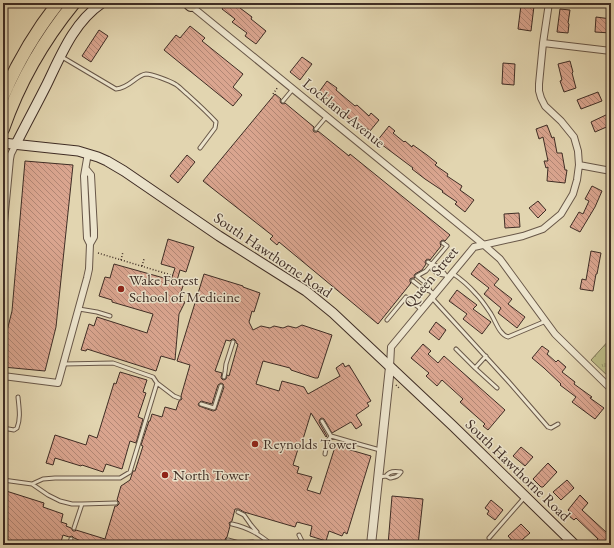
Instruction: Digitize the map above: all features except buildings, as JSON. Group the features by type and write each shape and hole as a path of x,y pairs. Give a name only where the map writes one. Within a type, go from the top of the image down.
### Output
{"highway":[{"path":"3,96 29,44 58,3"},
{"path":"3,128 29,69 51,33 74,3"}],"main road":[{"path":"16,144 60,56 75,30 91,12 102,3"},
{"name":"South Hawthorne Road","path":"3,143 88,153 98,156 116,166 219,236 306,291 333,312 575,545"}],"street":[{"name":"Queen Street","path":"371,545 382,476 381,450 391,347 422,310 448,275 474,247 522,236 543,229 561,214 573,194 577,180 578,165 578,152 574,136 562,121 545,106 539,91 543,43 549,3"},
{"name":"Lockland Avenue","path":"189,4 484,245 500,260 555,334 611,389"},
{"path":"543,43 611,51"},
{"path":"3,233 10,159 16,144"},
{"path":"3,376 58,383 89,269 90,244 94,237 91,175 86,169 88,153"},
{"path":"578,165 611,171"}],"lane":[{"path":"60,56 116,89 132,83 140,76 145,74 153,75 176,84 216,122 215,128 200,148"},
{"path":"283,101 293,89"},
{"path":"316,129 327,116"},
{"path":"432,295 427,284 417,276 426,271 432,265 447,246 443,243"},
{"path":"428,262 432,265 436,265 448,275"},
{"path":"432,265 432,269 438,274 448,275 463,280 492,315 497,326 505,336 508,337 546,321"},
{"path":"413,281 432,295 548,427 551,428 558,424"},
{"path":"400,297 404,300"},
{"path":"387,320 406,297 422,310"},
{"path":"79,309 110,316"},
{"path":"224,377 226,364 233,342"},
{"path":"456,349 497,388"},
{"path":"475,368 486,356"},
{"path":"64,364 113,363 153,377 157,383 179,398"},
{"path":"32,484 43,479 55,478 120,478 130,472 157,383"},
{"path":"201,404 214,408 221,386"},
{"path":"3,428 14,430 19,424 20,416 18,397"},
{"path":"322,421 331,436 362,446 381,450"},
{"path":"325,454 326,442 331,436"},
{"path":"3,480 32,484 48,495 60,501 72,504 116,503"},
{"path":"489,538 525,496"},
{"path":"74,528 82,504"},
{"path":"238,512 244,514 259,535"},
{"path":"232,524 249,529 272,545"},
{"path":"299,535 304,545"},
{"path":"69,545 71,539"},
{"path":"228,540 239,543 252,542 257,545"}],"path":[{"path":"273,94 278,87"},
{"path":"121,260 123,252"},
{"path":"98,253 171,275"},
{"path":"142,266 144,259"},
{"path":"394,385 400,389"}],"green space":[{"path":"611,338 611,379 591,360"}],"place":[{"name":"Wake Forest School of Medicine","path":"121,289"},
{"name":"Reynolds Tower","path":"255,444"},
{"name":"North Tower","path":"165,475"}]}
